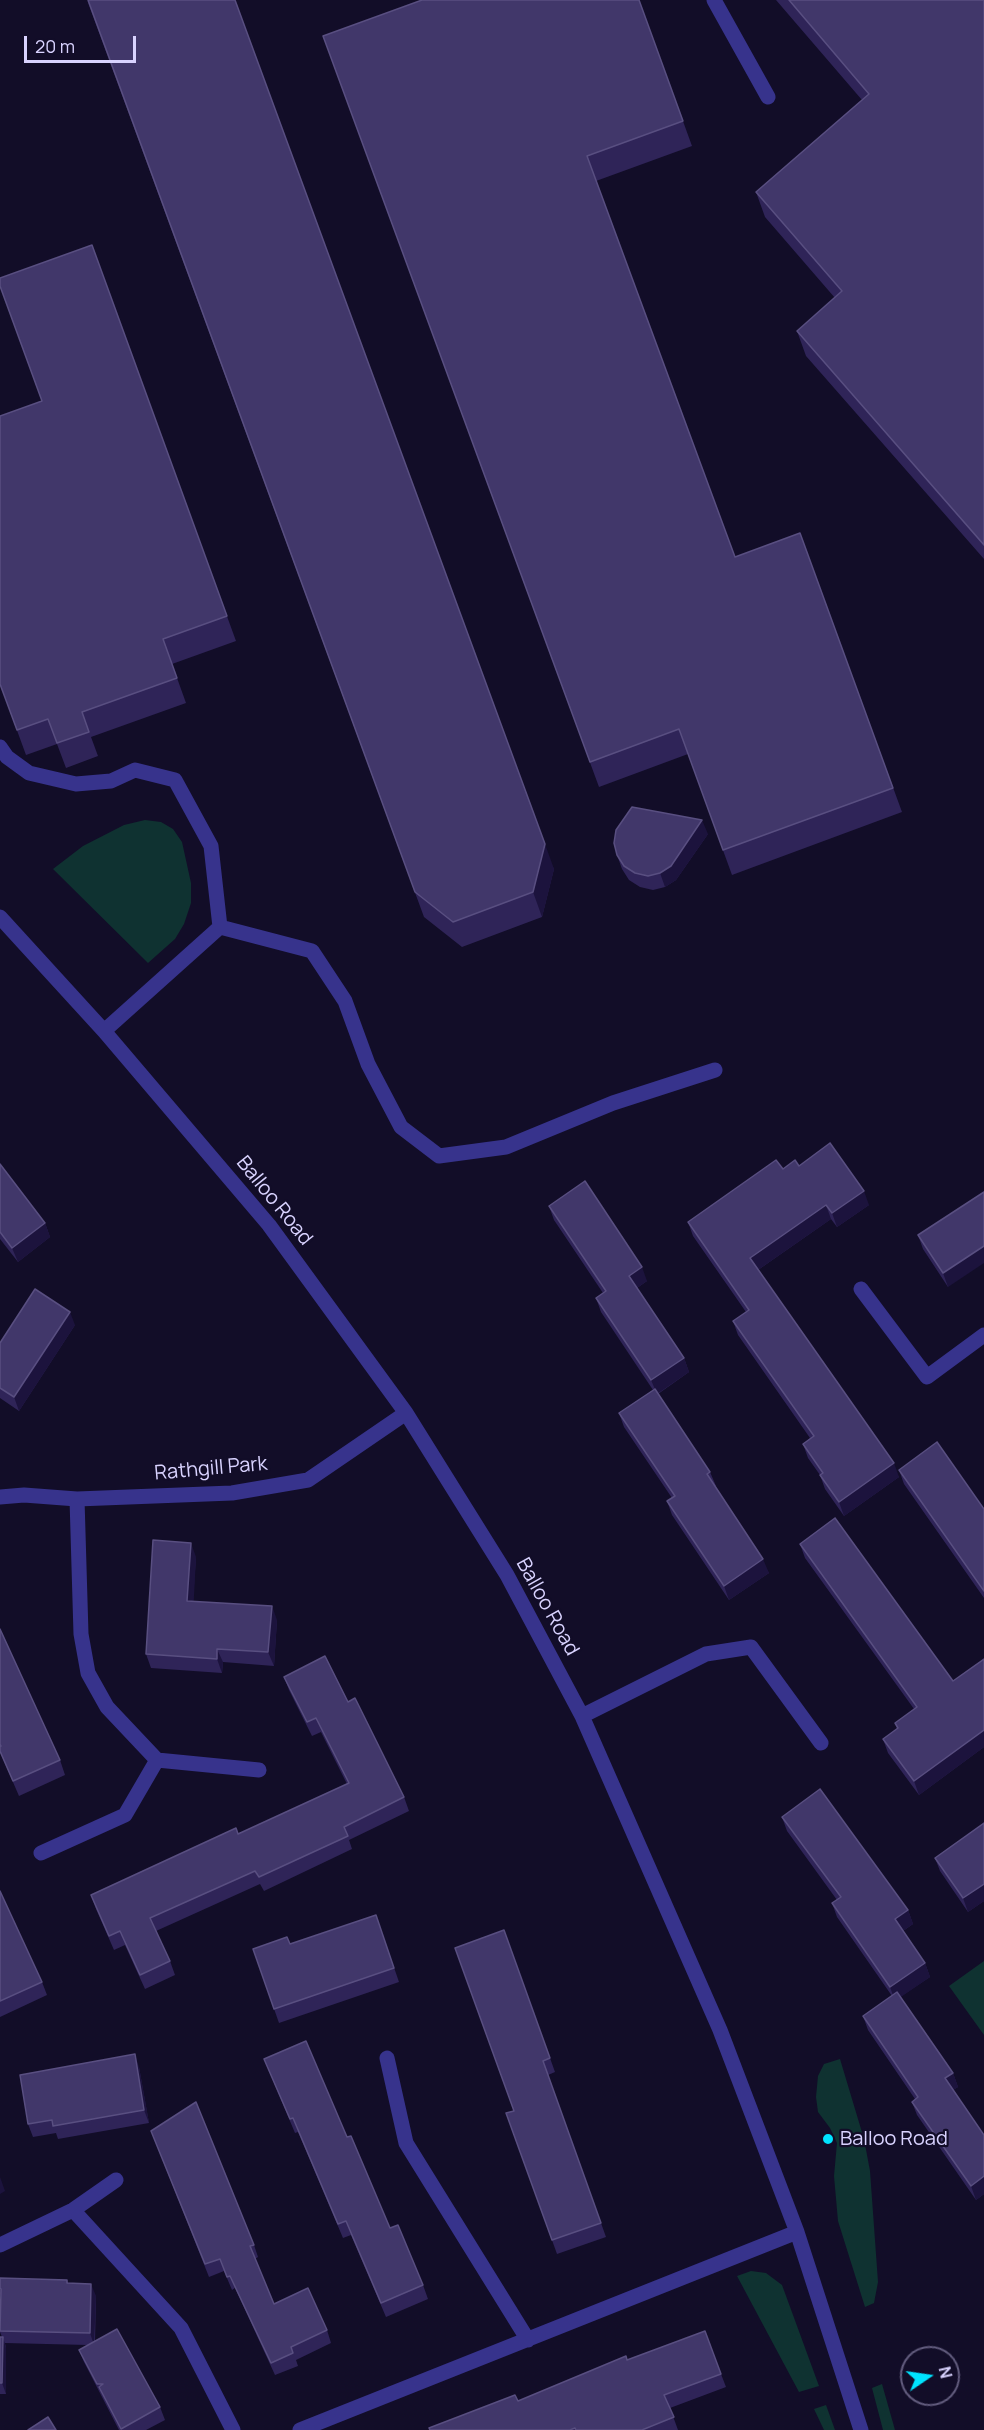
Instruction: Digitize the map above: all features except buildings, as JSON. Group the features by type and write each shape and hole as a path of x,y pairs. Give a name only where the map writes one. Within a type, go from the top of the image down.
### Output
{"street":[{"path":"714,0 768,97"},
{"path":"0,747 7,757 29,773 76,784 111,781 135,770 175,780 211,846 220,927"},
{"name":"Balloo Road","path":"0,916 104,1032 269,1225 406,1413 507,1575 582,1716 720,2030 797,2232 861,2430"},
{"path":"104,1032 220,927"},
{"path":"220,927 312,951 345,1001 368,1064 401,1127 439,1156 506,1147 613,1103 715,1070"},
{"path":"861,1290 927,1377 984,1335"},
{"name":"Rathgill Park","path":"0,1497 24,1495 77,1499 232,1493 308,1480 406,1413"},
{"path":"77,1499 81,1634 88,1673 108,1707 157,1760 259,1770"},
{"path":"582,1716 706,1654 752,1647 821,1743"},
{"path":"41,1853 125,1815 157,1760"},
{"path":"387,2058 406,2144 528,2340"},
{"path":"0,2246 73,2210 116,2180"},
{"path":"73,2210 181,2328 233,2430"},
{"path":"300,2430 797,2232"}],"green space":[{"path":"145,820 161,822 173,829 182,842 191,883 191,903 184,924 175,939 148,963 53,869 83,846 124,825"},
{"path":"984,1961 984,2035 949,1986"},
{"path":"840,2059 864,2139 870,2171 878,2282 874,2303 865,2307 838,2221 834,2176 837,2143 830,2128 818,2112 816,2097 818,2076 824,2064"},
{"path":"751,2271 766,2273 782,2285 819,2386 799,2392 737,2276"},
{"path":"882,2384 895,2430 883,2430 872,2388"},
{"path":"826,2405 835,2430 824,2430 814,2409"}],"place":[{"name":"Balloo Road","path":"828,2139"}]}
